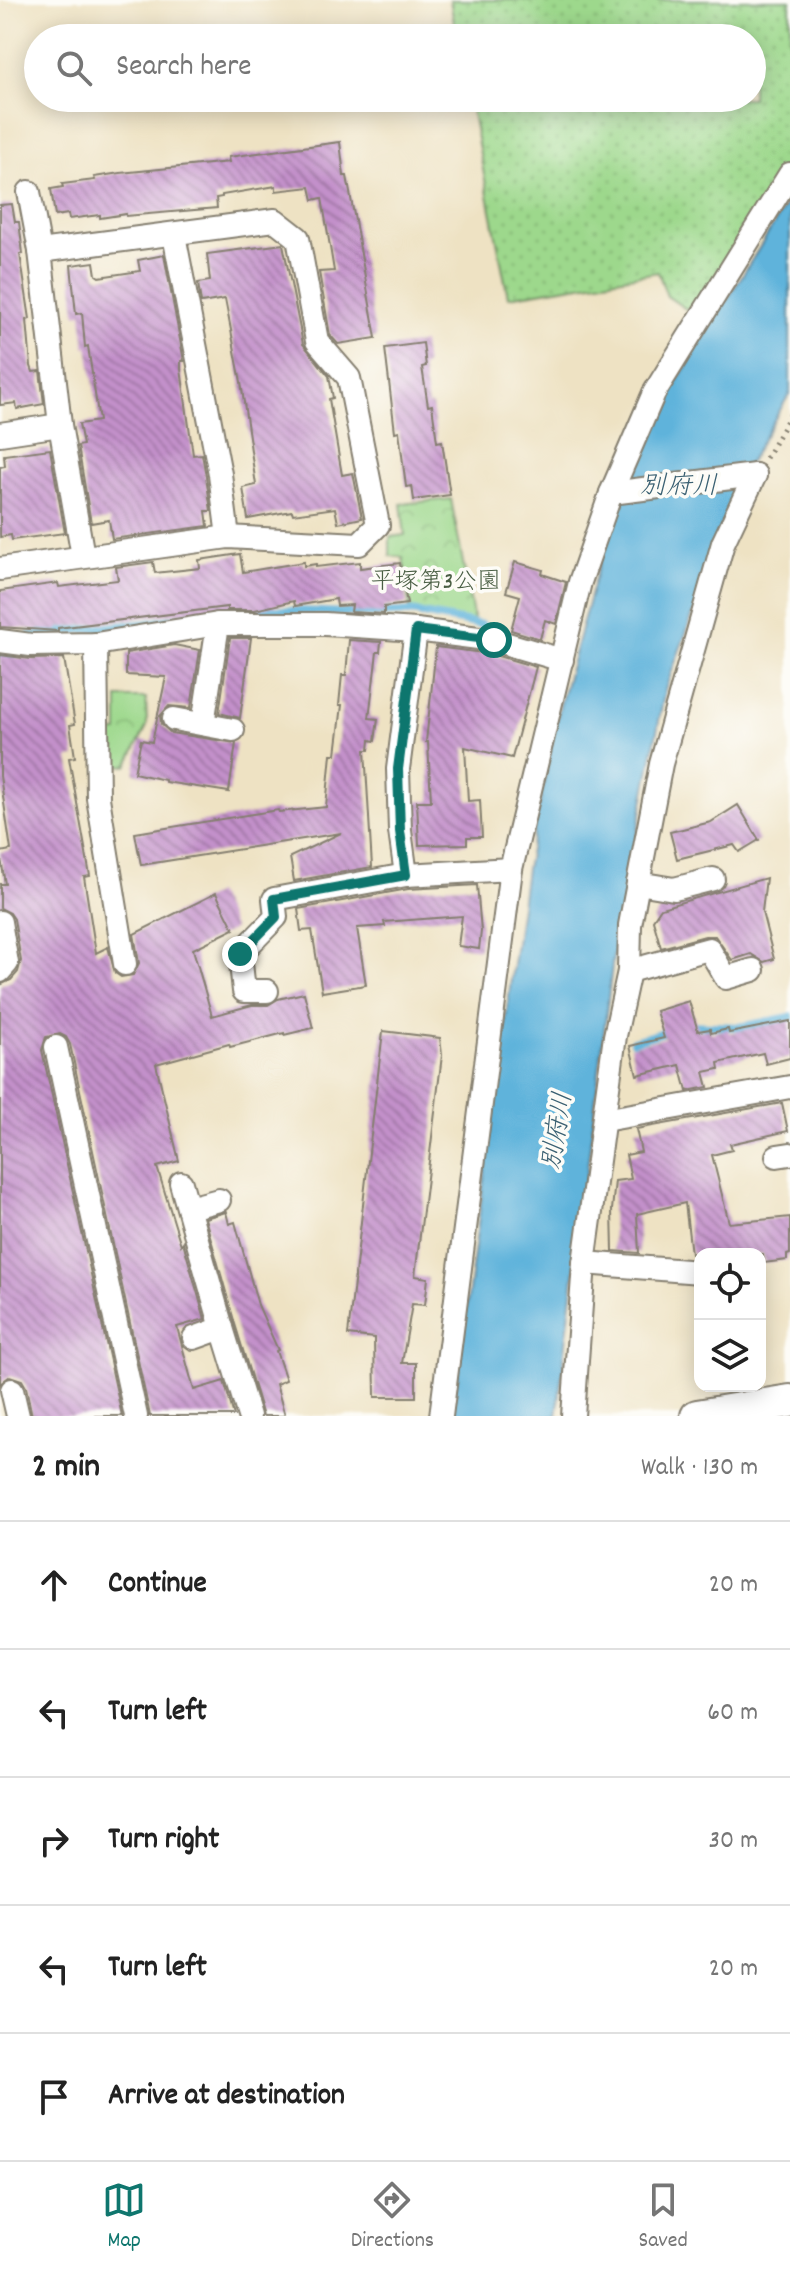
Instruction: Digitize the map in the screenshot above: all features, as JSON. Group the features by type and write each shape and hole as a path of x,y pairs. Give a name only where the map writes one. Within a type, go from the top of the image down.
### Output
{"street":[{"path":"441,1416 500,933 511,869 580,582 611,493 654,393 790,174"},
{"path":"29,192 40,251 60,425 83,556"},
{"path":"0,569 228,537 359,544 378,525 349,378 317,341 298,238 275,220 40,251"},
{"path":"174,235 220,474 228,537"},
{"path":"0,434 60,425"},
{"path":"611,493 755,475"},
{"path":"573,1416 584,1263 615,1036 629,971 630,925 661,764 723,543 755,475"},
{"path":"0,641 31,645 96,644 218,624 325,624 416,630 494,640 562,660"},
{"path":"203,724 218,624"},
{"path":"406,875 400,831 398,769 416,630"},
{"path":"96,644 98,798 125,964"},
{"path":"174,719 233,730"},
{"path":"267,991 244,991 240,954 276,917 274,899 406,875 511,869"},
{"path":"638,883 674,889 713,879"},
{"path":"0,922 7,963 0,971"},
{"path":"629,971 709,949 726,978 753,970"},
{"path":"56,1047 136,1416"},
{"path":"604,1120 790,1087"},
{"path":"181,1183 249,1416"},
{"path":"189,1208 219,1200"},
{"path":"584,1263 694,1272"},
{"path":"194,1338 222,1328"},
{"path":"12,1390 18,1416"},
{"path":"697,1416 778,1407"}],"path":[{"path":"755,475 790,415"}],"green space":[{"path":"450,0 790,0 790,161 702,301 686,309 667,296 658,272 508,297 472,112 766,112 766,24 454,24"},
{"name":"平塚第3公園","path":"451,499 474,621 410,609 403,557 390,556 390,537 405,535 401,504"},
{"path":"118,698 146,698 147,726 127,766 107,764 108,732 118,732"}],"water":[{"name":"別府川","path":"790,198 790,393 749,463 665,690 613,958 557,1416 452,1416 526,869 560,705 627,462"}],"building":[{"path":"340,142 376,338 338,344 330,335 319,272 334,271 322,198 313,200 310,187 276,191 276,186 222,195 216,198 217,208 100,218 100,215 69,219 68,214 55,216 51,189 63,187 62,184 120,173 229,162 228,157"},
{"path":"12,204 15,222 19,222 23,254 20,254 30,319 27,320 31,366 33,372 40,371 44,404 17,409 16,403 0,405 0,205"},
{"path":"283,244 303,344 329,376 333,398 329,399 342,475 353,473 362,518 338,523 335,508 293,514 292,511 248,519 243,488 256,485 225,299 201,303 198,283 210,281 207,254"},
{"path":"164,255 184,361 181,361 181,369 193,455 202,454 211,511 206,511 208,526 112,539 109,520 91,523 78,446 83,445 79,424 99,421 82,313 76,314 71,265 94,262 99,277 140,271 138,260"},
{"path":"423,343 426,366 422,367 428,406 432,405 437,442 442,441 450,495 414,500 412,486 406,487 399,431 395,432 385,348"},
{"path":"50,449 65,533 12,540 11,535 0,537 0,467 5,466 4,455"},
{"path":"240,554 243,572 304,562 304,566 316,564 316,567 360,562 360,568 400,563 407,604 384,607 384,614 351,612 352,605 337,606 336,599 295,606 294,601 255,610 227,610 227,607 58,628 58,631 0,627 0,591 58,583 59,587 118,580 116,567 153,562 155,573 200,568 199,560"},
{"path":"515,562 543,570 542,574 566,582 556,624 545,620 540,639 511,630 520,596 506,592"},
{"path":"230,638 251,638 240,718 219,713"},
{"path":"349,640 381,642 369,718 378,719 375,741 370,740 369,750 365,750 372,867 294,881 290,857 341,833 141,865 135,833 278,810 326,807 331,754 336,754 342,675 346,675"},
{"path":"174,645 200,650 191,708 169,706 160,716 161,724 171,733 236,743 229,792 165,782 134,773 141,740 152,742 166,677 126,675 126,653"},
{"path":"436,647 491,654 536,667 512,758 465,747 468,801 480,800 482,837 467,837 467,844 419,845 417,801 431,801 426,742"},
{"path":"0,655 31,659 64,658 75,724 70,725 75,757 69,758 90,876 84,877 96,953 108,947 115,973 121,977 133,975 139,963 134,934 216,893 234,929 193,949 212,1016 252,1005 268,1005 278,999 304,993 313,1028 230,1047 229,1044 156,1064 179,1161 157,1167 205,1319 177,1327 194,1390 224,1381 234,1416 150,1416 70,1044 60,1034 46,1037 42,1050 122,1416 32,1416 22,1380 10,1376 0,1384 0,985 18,972 21,961 14,919 0,908 0,884 5,884 0,852 11,850 0,776"},
{"path":"738,805 759,840 739,852 734,845 677,859 670,832 711,822"},
{"path":"766,878 762,912 774,959 764,962 751,954 732,960 715,936 661,948 653,920 661,908"},
{"path":"477,885 481,931 479,949 458,946 462,916 384,922 385,926 357,928 366,985 322,992 312,930 301,931 298,909 408,889"},
{"path":"689,1001 698,1031 710,1029 711,1033 728,1029 729,1033 790,1021 790,1058 766,1064 763,1053 718,1063 719,1069 704,1072 708,1087 687,1091 680,1065 637,1075 630,1046 664,1038 656,1011"},
{"path":"383,1031 440,1038 442,1055 415,1276 428,1278 425,1305 412,1304 402,1363 416,1363 416,1397 375,1397 374,1338 348,1335"},
{"path":"782,1103 788,1131 730,1144 732,1150 712,1155 729,1223 790,1217 790,1254 787,1260 766,1263 766,1248 694,1248 694,1254 691,1254 685,1203 637,1214 639,1253 613,1251 615,1181 631,1179 626,1155 641,1152 636,1129"},
{"path":"226,1212 229,1224 235,1222 258,1305 278,1350 286,1380 276,1384 285,1416 263,1416 235,1324 205,1218"}],"waterway":[{"path":"30,635 147,623 235,609"},
{"path":"248,609 375,614 411,612 482,625"},
{"path":"0,654 12,655 18,648"},
{"path":"688,1025 740,1027 790,1017"},
{"path":"633,1041 671,1030"}],"route":[{"path":"240,954 276,917 274,899 406,875 400,831 398,769 416,630 494,640"}]}
